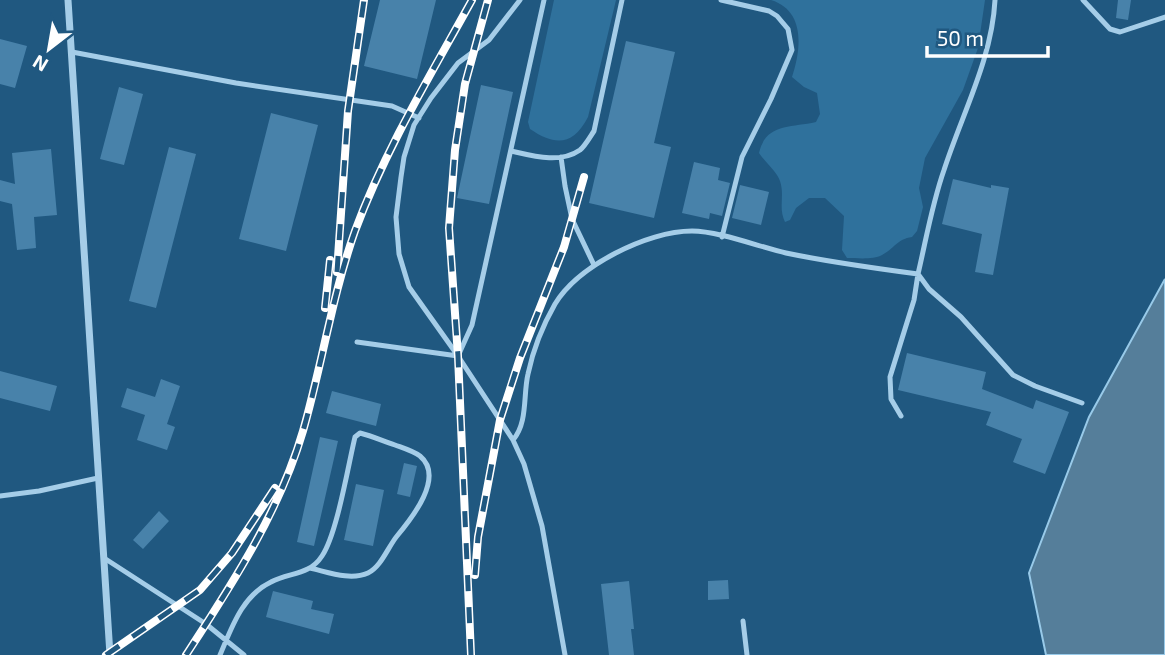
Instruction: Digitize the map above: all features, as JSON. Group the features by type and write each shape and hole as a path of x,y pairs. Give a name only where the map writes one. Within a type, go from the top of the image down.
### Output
{"street":[{"path":"68,0 110,655"}],"lane":[{"path":"520,0 489,40 458,63 419,118 404,157 396,217 399,254 408,287 458,356 513,440 532,484 565,655"},
{"path":"458,356 472,325 544,0"},
{"path":"511,152 541,158 561,157 581,149 594,131 622,0"},
{"path":"722,0 769,11 777,16 788,30 792,50 742,157 722,237"},
{"path":"901,416 891,399 890,377 914,300 943,171 984,58 995,0"},
{"path":"1083,0 1111,29 1120,32 1165,17"},
{"path":"1092,8 1094,0"},
{"path":"72,52 236,82 392,106 419,118"},
{"path":"561,157 572,219 594,265"},
{"path":"513,440 519,433 522,422 528,373 542,332 555,304 568,287 594,265 659,236 694,231 819,260 918,274 929,289 961,317 1013,374 1035,386 1082,403"},
{"path":"357,342 458,356"},
{"path":"220,655 239,612 253,593 273,580 310,568 321,558 330,542 355,437 360,433 372,436 418,454 426,462 429,472 425,495 370,573 357,577 310,568"},
{"path":"0,496 39,491 98,478"},
{"path":"104,558 227,639 244,655"},
{"path":"743,621 747,655"}],"shaded area":[{"path":"554,0 616,0 588,117 576,134 563,140 539,135 530,129 528,122"},
{"path":"771,0 985,0 978,48 963,90 925,158 919,188 923,207 917,231 912,237 878,257 847,258 842,250 844,216 825,198 809,198 796,208 790,220 785,222 780,181 759,153 762,143 767,136 780,128 816,122 820,114 817,93 792,77 799,44 795,22 782,5"},
{"path":"1165,279 1165,655 1046,655 1029,573 1089,417"}],"building":[{"path":"380,0 436,0 417,79 364,66"},
{"path":"1118,0 1131,0 1128,20 1116,18"},
{"path":"0,39 27,46 15,88 0,84"},
{"path":"626,41 675,52 654,143 671,147 654,218 589,203"},
{"path":"481,85 513,92 489,204 457,198"},
{"path":"119,87 143,94 124,165 100,159"},
{"path":"271,113 318,125 286,251 239,239"},
{"path":"169,147 196,154 156,308 129,301"},
{"path":"51,149 57,215 34,217 36,248 17,250 12,204 0,201 0,180 15,184 12,153"},
{"path":"694,162 720,168 718,180 730,183 722,216 710,213 709,219 682,213"},
{"path":"953,179 991,188 991,185 1009,188 993,275 975,272 982,234 942,224"},
{"path":"740,185 769,192 761,225 732,218"},
{"path":"907,353 986,372 982,389 1033,409 1036,400 1069,412 1045,474 1013,462 1022,439 986,425 991,412 898,390"},
{"path":"0,371 57,386 50,411 0,398"},
{"path":"161,379 180,386 167,424 175,427 167,450 137,440 145,415 121,407 127,388 155,397"},
{"path":"332,391 381,404 376,426 326,413"},
{"path":"320,437 338,441 314,546 297,542"},
{"path":"404,463 417,466 410,497 397,494"},
{"path":"356,484 384,490 373,546 344,540"},
{"path":"159,511 169,521 143,549 133,540"},
{"path":"728,580 729,599 708,600 708,581"},
{"path":"629,581 634,655 609,655 601,584"},
{"path":"273,591 313,601 311,609 334,614 329,634 266,617"}],"railway":[{"path":"337,272 348,111 364,0"},
{"path":"186,655 237,575 281,491 303,431 340,280 355,231 394,142 472,0"},
{"path":"471,655 458,356 449,228 455,150 465,84 488,0"},
{"path":"475,575 478,537 500,420 520,358 564,247 584,177"},
{"path":"325,308 330,260"},
{"path":"106,655 200,590 232,553 275,488"}]}
